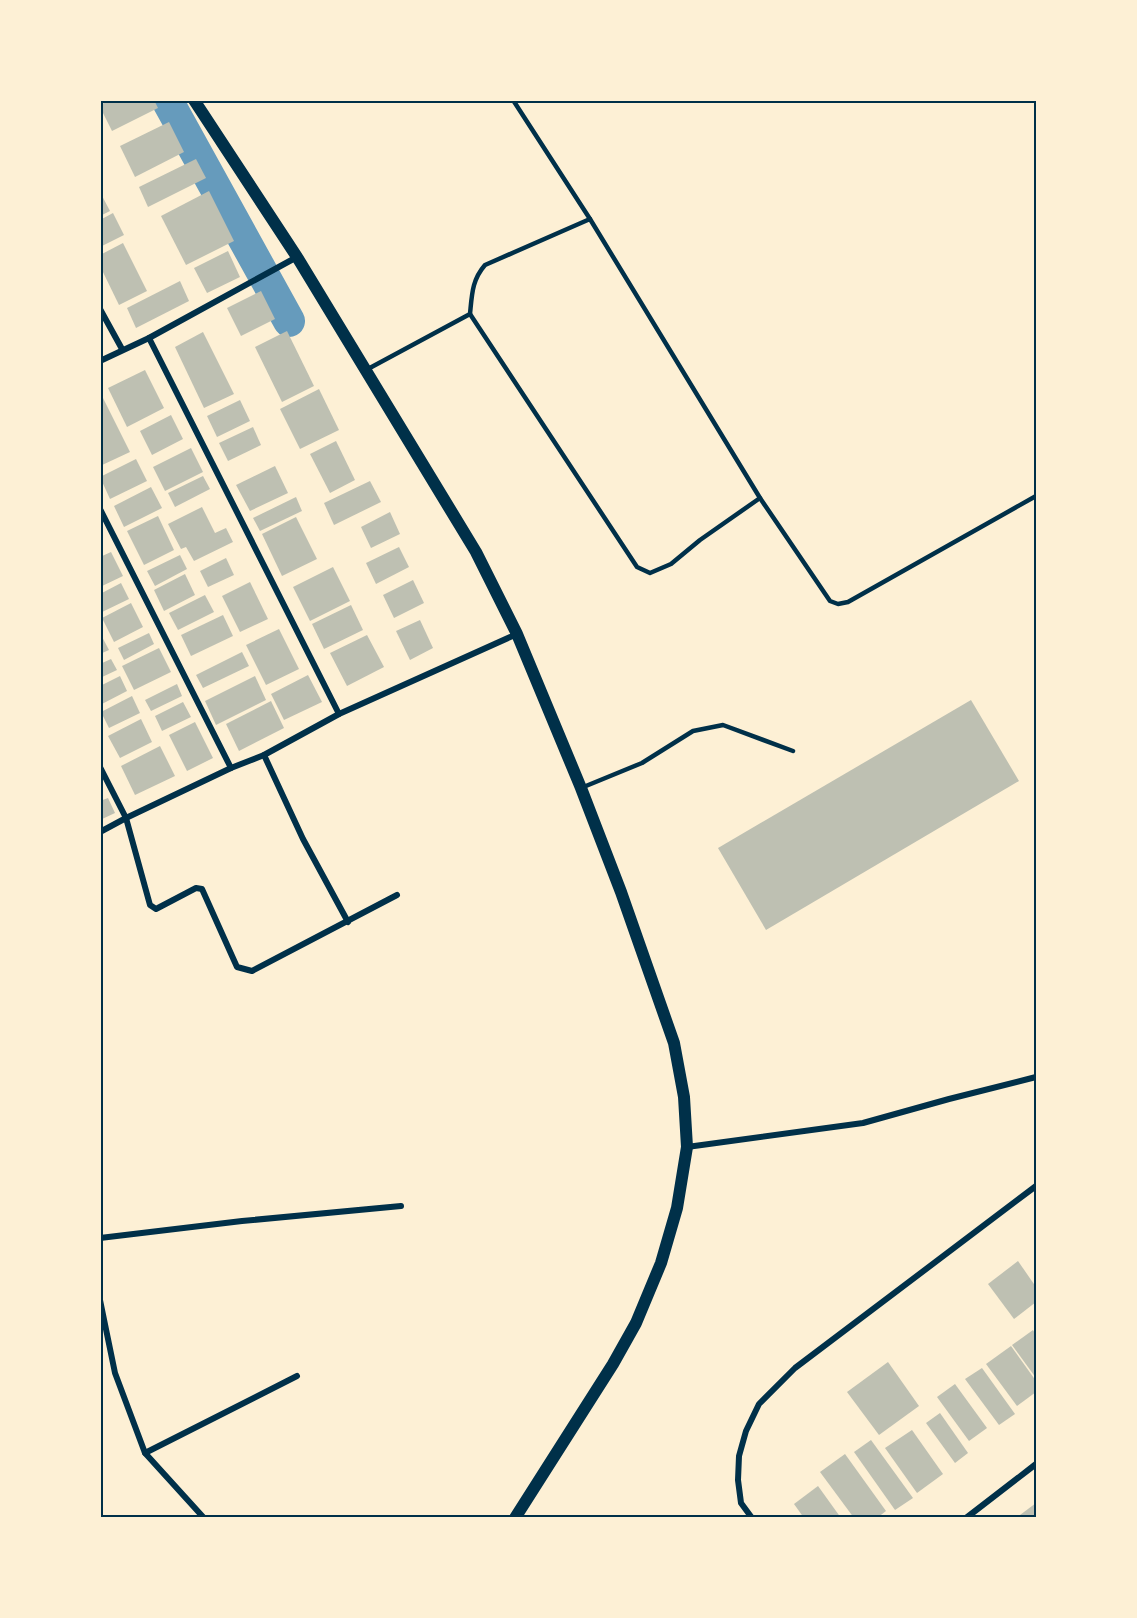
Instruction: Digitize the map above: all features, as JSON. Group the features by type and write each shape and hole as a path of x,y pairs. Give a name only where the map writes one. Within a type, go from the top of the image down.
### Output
{"main road":[{"path":"194,100 297,257 476,552 517,634 581,788 621,892 674,1043 684,1096 687,1147 677,1208 661,1263 636,1323 613,1364 515,1518"}],"street":[{"path":"100,361 149,338 297,257"},
{"path":"100,309 122,349"},
{"path":"149,338 339,714"},
{"path":"100,509 231,768"},
{"path":"100,832 231,768 264,755 339,714 517,634"},
{"path":"264,755 303,840 348,922"},
{"path":"100,767 126,818 150,905 156,909 196,888 202,889 237,967 252,971 397,895"},
{"path":"687,1147 863,1123 1036,1077"},
{"path":"752,1518 741,1503 738,1480 739,1456 746,1431 759,1404 795,1368 1036,1186"},
{"path":"100,1238 242,1221 401,1206"},
{"path":"100,1300 115,1373 145,1453 204,1518"},
{"path":"145,1453 297,1376"},
{"path":"966,1518 1036,1464"}],"lane":[{"path":"513,100 590,219 760,498 830,602 838,604 848,602 1036,496"},
{"path":"590,219 485,265 477,275 473,286 471,314 637,567 650,573 670,564 760,498"},
{"path":"364,370 471,314"},
{"path":"581,788 642,763 693,731 723,725 793,751"}],"building":[{"path":"110,100 154,100 158,108 112,131 100,107"},
{"path":"169,122 184,152 135,177 120,146"},
{"path":"196,159 206,178 148,207 139,187"},
{"path":"209,191 234,241 186,265 161,216"},
{"path":"100,192 110,211 100,216"},
{"path":"113,213 124,235 100,247 100,220"},
{"path":"123,243 147,291 119,305 100,266 100,255"},
{"path":"228,251 240,277 207,293 194,268"},
{"path":"180,281 189,301 136,328 127,308"},
{"path":"261,291 275,319 241,336 227,308"},
{"path":"287,331 314,386 282,402 255,347"},
{"path":"203,332 234,394 204,408 175,347"},
{"path":"145,370 164,408 127,427 108,388"},
{"path":"319,389 339,430 300,449 280,409"},
{"path":"100,392 130,452 100,466"},
{"path":"240,400 250,421 217,437 207,416"},
{"path":"171,415 183,439 152,455 140,431"},
{"path":"253,427 261,445 228,461 219,443"},
{"path":"336,441 355,480 330,493 310,454"},
{"path":"191,448 203,472 165,491 153,467"},
{"path":"136,459 147,481 110,499 100,477"},
{"path":"275,466 288,493 250,511 236,485"},
{"path":"203,476 210,489 175,507 168,493"},
{"path":"370,481 381,502 334,525 324,503"},
{"path":"151,487 162,508 124,527 114,506"},
{"path":"296,497 302,511 260,531 253,518"},
{"path":"202,507 215,533 226,528 233,542 194,561 186,547 181,549 168,524"},
{"path":"390,512 400,534 371,548 361,527"},
{"path":"158,516 174,550 144,565 127,531"},
{"path":"296,517 317,559 282,576 262,534"},
{"path":"399,547 409,567 376,584 366,563"},
{"path":"111,552 123,576 100,587 100,557"},
{"path":"180,555 187,569 155,586 147,571"},
{"path":"226,558 234,575 208,587 200,571"},
{"path":"333,567 350,601 310,621 293,587"},
{"path":"185,574 195,595 164,611 154,590"},
{"path":"413,580 424,603 394,618 383,595"},
{"path":"250,582 268,619 240,632 222,596"},
{"path":"121,583 129,599 100,613 100,594"},
{"path":"205,595 214,612 178,630 169,613"},
{"path":"131,603 143,627 114,642 102,618"},
{"path":"351,605 363,630 324,649 312,624"},
{"path":"223,615 233,636 191,656 181,635"},
{"path":"420,620 433,648 410,660 396,631"},
{"path":"279,629 299,669 266,685 246,645"},
{"path":"100,633 109,650 100,654"},
{"path":"149,633 154,644 124,660 118,648"},
{"path":"367,635 384,667 347,686 330,653"},
{"path":"159,648 171,672 134,690 122,666"},
{"path":"242,652 249,666 203,688 196,675"},
{"path":"111,659 117,670 100,678 100,664"},
{"path":"308,675 322,702 284,720 271,694"},
{"path":"120,676 127,691 100,705 100,686"},
{"path":"255,676 266,700 216,725 205,701"},
{"path":"177,684 182,696 151,711 145,700"},
{"path":"132,696 140,713 109,728 101,712"},
{"path":"971,700 1019,781 766,930 718,848"},
{"path":"271,701 284,728 239,751 226,724"},
{"path":"183,702 191,717 162,731 155,716"},
{"path":"141,719 152,742 120,758 108,736"},
{"path":"195,722 213,758 187,771 169,735"},
{"path":"160,746 175,776 135,795 121,766"},
{"path":"108,798 115,813 100,820 100,801"},
{"path":"1018,1261 1036,1287 1036,1302 1014,1319 988,1284"},
{"path":"1033,1330 1036,1335 1036,1378 1012,1345"},
{"path":"1011,1346 1036,1381 1036,1392 1017,1406 986,1364"},
{"path":"888,1362 919,1406 879,1435 847,1392"},
{"path":"982,1368 1015,1414 999,1425 965,1379"},
{"path":"955,1384 987,1428 969,1441 937,1397"},
{"path":"940,1413 968,1453 955,1463 926,1423"},
{"path":"912,1430 943,1474 917,1493 885,1448"},
{"path":"871,1440 913,1498 895,1510 854,1452"},
{"path":"845,1454 886,1511 877,1518 854,1518 820,1472"},
{"path":"818,1486 841,1518 804,1518 794,1504"},
{"path":"1036,1503 1036,1518 1022,1518 1020,1515"}],"waterway":[{"path":"167,100 289,321"}]}
